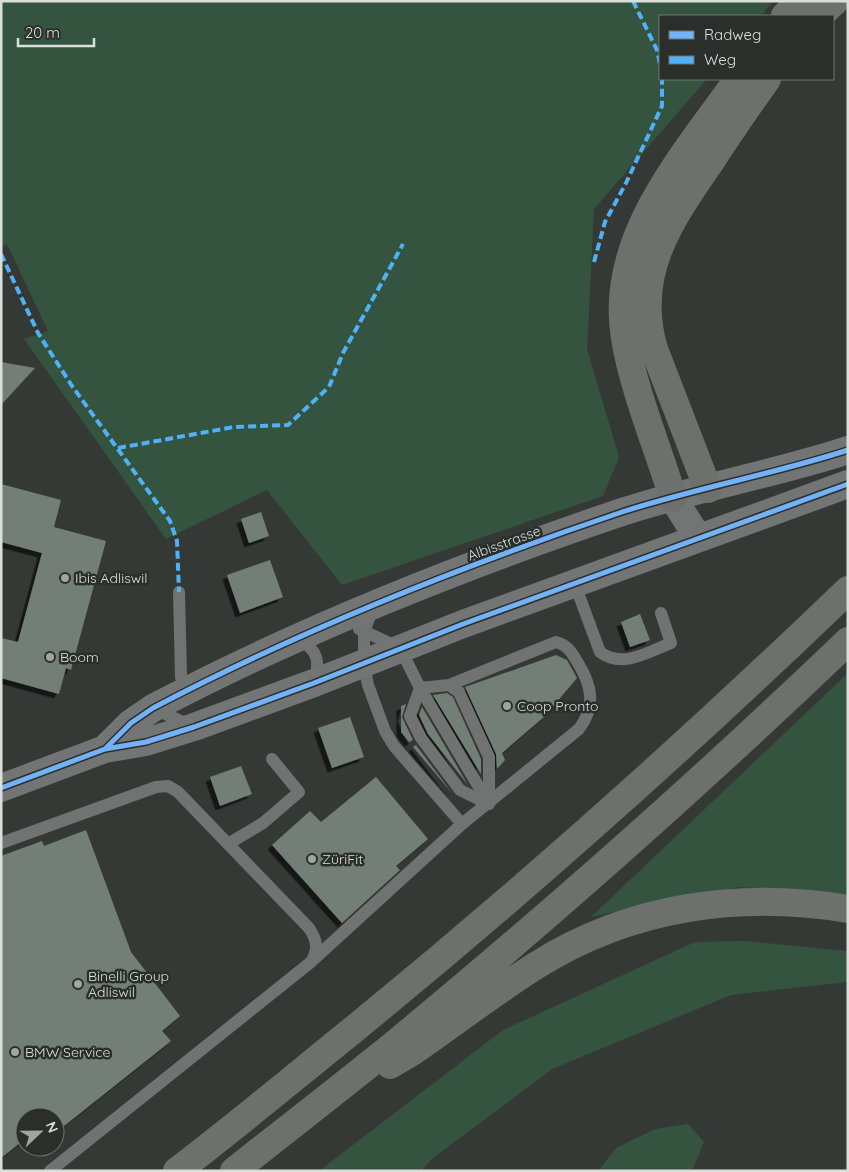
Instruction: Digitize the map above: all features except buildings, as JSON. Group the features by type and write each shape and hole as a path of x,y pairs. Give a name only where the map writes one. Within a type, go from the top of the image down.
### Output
{"highway":[{"path":"786,15 800,1"},
{"path":"819,15 835,1"},
{"path":"673,498 625,340 622,305 624,276 637,236 653,205 737,80"},
{"path":"708,489 652,343 647,308 648,287 654,260 671,222 766,80"},
{"path":"177,1171 506,903 610,813 758,677 848,590"},
{"path":"234,1171 398,1041 542,920 757,728 848,641"},
{"path":"310,1112 412,1052 537,965 582,941 627,923 685,907 740,900 800,902 848,909"}],"main road":[{"name":"Albisstrasse","path":"104,749 131,723 181,686 374,605 488,560 624,512 804,464 848,450"},
{"path":"1,788 104,749 146,742 194,727 364,664 400,648 574,582 848,484"},
{"path":"698,538 708,489"},
{"path":"673,498 698,538"}],"lane":[{"path":"574,582 600,652 607,658 632,659 670,643 661,613"},
{"path":"179,592 181,686"},
{"path":"374,605 364,632 364,664 368,685 389,740 462,824"},
{"path":"338,620 400,648 420,688 488,804"},
{"path":"297,638 313,648 317,655 318,664 314,683"},
{"path":"50,1171 311,962 462,824 579,729 590,709 590,685 571,651 566,646 556,642 449,685 420,688"},
{"path":"449,685 459,692 489,757 488,804"},
{"path":"420,688 410,716 421,738 460,790 488,804"},
{"path":"153,708 194,727"},
{"path":"228,844 263,823 299,792 272,760"},
{"path":"1,843 156,787 168,786 178,792 309,928 317,944 317,953 311,962"}],"green space":[{"path":"1,1 773,1 762,15 659,15 659,80 706,80 594,209 587,349 619,457 603,496 342,585 267,490 166,539 24,339 48,331 7,244 1,247"},
{"path":"848,673 848,896 740,887 591,917"},
{"path":"743,941 848,951 848,982 731,995 552,1069 433,1158 421,1171 319,1171 503,1030 695,942"},
{"path":"688,1124 704,1142 692,1171 598,1171 616,1148 655,1129"}],"marked path":[{"path":"633,1 657,50 659,59"},
{"path":"594,262 605,222 626,183 662,106 662,80"},
{"path":"118,448 234,427 288,425 329,387 343,353 403,244"},
{"path":"1,254 38,333 72,386 170,521 177,541 179,592"}],"cycle path":[{"path":"105,749 131,723 153,708 267,652 443,577 502,554 650,503 848,450"},
{"path":"1,788 105,749 146,742 194,727 314,683 463,624 848,484"}],"place":[{"name":"Ibis Adliswil","path":"65,578"},
{"name":"Boom","path":"50,657"},
{"name":"Coop Pronto","path":"507,706"},
{"name":"ZüriFit","path":"312,859"},
{"name":"Binelli Group Adliswil","path":"78,984"},
{"name":"BMW Service","path":"15,1052"}]}
